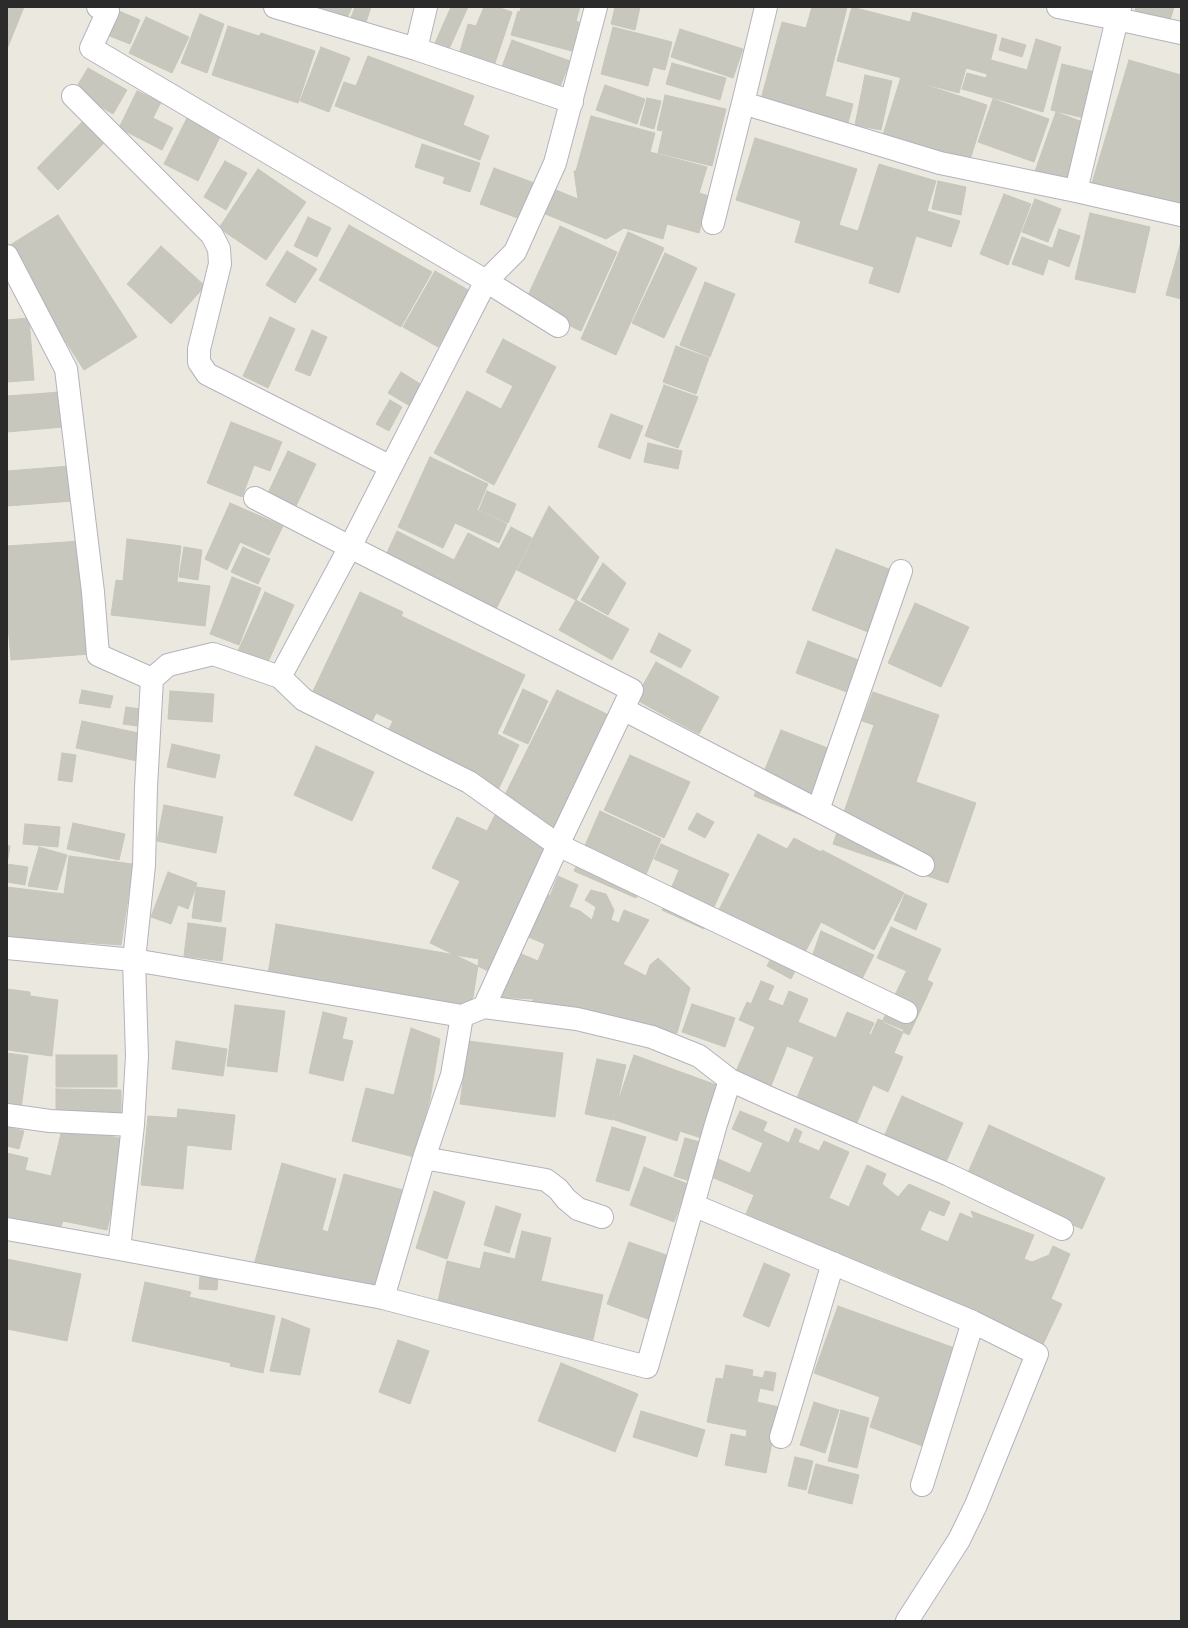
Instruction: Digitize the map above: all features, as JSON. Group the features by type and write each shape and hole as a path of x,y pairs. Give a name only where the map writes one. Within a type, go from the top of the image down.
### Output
{"street":[{"path":"275,7 416,49 572,102"},
{"path":"416,49 426,7"},
{"path":"280,677 350,547 486,281 515,252 556,163 596,7"},
{"path":"713,223 766,7"},
{"path":"1058,7 1119,13 1181,33"},
{"path":"106,8 91,48 486,281 558,326"},
{"path":"1076,191 1119,13"},
{"path":"73,96 212,235 219,249 220,264 199,349 199,362 207,374 391,467"},
{"path":"743,103 940,163 1076,191 1181,215"},
{"path":"7,256 66,369 93,592 98,654 152,678"},
{"path":"255,498 632,690 558,845 484,1007"},
{"path":"818,810 901,571"},
{"path":"119,1249 133,1125 137,1056 134,960 144,865 146,787 152,678 168,665 213,654 280,677 304,700 469,782 558,845 906,1012"},
{"path":"623,709 923,865"},
{"path":"7,948 134,960 462,1016 484,1007 578,1019 652,1037 699,1056 730,1080 949,1175 1062,1229"},
{"path":"383,1298 424,1158 452,1075 462,1016"},
{"path":"7,1229 383,1298 647,1367 716,1124 730,1080"},
{"path":"7,1115 50,1121 133,1125"},
{"path":"424,1158 546,1180 558,1189 566,1199 578,1209 602,1217"},
{"path":"693,1205 973,1322 1037,1354 959,1540 907,1621"},
{"path":"781,1437 833,1263"},
{"path":"922,1486 973,1322"}],"building":[{"path":"7,7 24,7 7,49"},
{"path":"307,7 352,7 346,20"},
{"path":"355,7 371,7 363,31 348,26"},
{"path":"451,7 468,7 449,49 435,43"},
{"path":"484,7 497,7 512,12 494,66 459,55 468,24 476,26"},
{"path":"521,7 580,7 576,21 579,22 572,51 511,35 518,11 520,12"},
{"path":"615,7 640,7 635,30 611,24"},
{"path":"812,7 847,7 825,96 853,104 848,123 761,99 782,22 806,28"},
{"path":"852,7 910,22 913,12 997,35 987,74 966,68 959,93 837,61"},
{"path":"1136,7 1174,7 1168,27 1134,17"},
{"path":"112,8 140,20 130,44 102,33"},
{"path":"200,14 224,24 207,73 181,63"},
{"path":"146,17 189,37 172,73 129,53"},
{"path":"228,26 259,36 261,33 315,51 298,103 212,75"},
{"path":"613,27 672,42 665,70 653,67 648,86 601,74"},
{"path":"680,29 743,49 733,78 671,57"},
{"path":"1002,38 1026,45 1022,57 999,50"},
{"path":"1036,39 1061,47 1043,112 962,89 967,73 986,78 991,60 1027,70"},
{"path":"512,40 570,61 558,92 500,72"},
{"path":"321,47 350,58 329,112 300,101"},
{"path":"368,56 474,96 463,125 489,136 480,160 335,106 344,82 356,86"},
{"path":"1129,60 1181,75 1181,209 1092,183"},
{"path":"672,63 726,78 720,100 666,84"},
{"path":"1062,64 1095,72 1084,118 1051,110"},
{"path":"88,68 127,90 113,114 74,91"},
{"path":"865,75 892,81 881,130 855,125"},
{"path":"901,77 987,105 970,160 949,153 946,161 881,141"},
{"path":"605,85 645,99 637,124 596,110"},
{"path":"137,91 161,102 153,118 173,128 162,150 119,128"},
{"path":"665,95 726,109 712,166 658,153 663,131 657,130"},
{"path":"647,98 661,101 654,129 640,125"},
{"path":"993,99 1049,119 1034,162 978,142"},
{"path":"1056,112 1088,124 1066,185 1034,174"},
{"path":"591,116 655,133 650,152 707,167 699,193 709,196 699,233 667,224 663,239 624,228 606,239 543,213 551,188 578,199 574,171 576,171"},
{"path":"187,118 221,135 198,181 164,164"},
{"path":"85,119 107,140 58,190 37,168"},
{"path":"755,138 857,169 839,225 858,231 879,164 936,181 927,211 960,221 951,247 916,236 899,293 869,283 874,267 795,242 801,221 736,200"},
{"path":"422,144 480,163 470,192 443,183 445,177 415,167"},
{"path":"225,161 247,173 226,210 204,197"},
{"path":"494,168 537,184 523,220 480,204"},
{"path":"258,169 306,202 266,260 219,228"},
{"path":"938,181 966,187 961,215 932,209"},
{"path":"1004,194 1031,204 1008,265 980,254"},
{"path":"1035,199 1061,209 1048,242 1022,232"},
{"path":"1090,213 1150,227 1135,293 1075,279"},
{"path":"58,215 137,337 84,370 7,250 7,247"},
{"path":"308,217 331,228 317,257 294,246"},
{"path":"349,225 400,254 368,308 319,280"},
{"path":"560,226 617,252 581,331 524,304"},
{"path":"1059,229 1080,236 1069,267 1049,259"},
{"path":"628,232 664,248 616,355 581,339"},
{"path":"1022,237 1052,248 1043,275 1012,264"},
{"path":"1181,242 1181,299 1166,295"},
{"path":"161,246 205,286 171,324 127,284"},
{"path":"287,251 317,269 295,303 266,285"},
{"path":"665,253 697,268 664,338 632,323"},
{"path":"400,254 432,272 401,327 368,308"},
{"path":"435,271 470,291 438,347 403,327"},
{"path":"705,282 735,294 710,357 680,345"},
{"path":"270,317 295,329 268,388 243,376"},
{"path":"29,318 34,380 7,382 7,320"},
{"path":"312,330 327,337 310,376 295,370"},
{"path":"503,339 556,367 494,485 434,453 467,391 501,409 513,386 486,372"},
{"path":"676,346 709,358 696,394 663,382"},
{"path":"401,372 422,385 410,406 388,393"},
{"path":"664,385 698,397 678,448 645,436"},
{"path":"60,392 63,427 7,432 7,396"},
{"path":"390,400 402,407 389,431 376,424"},
{"path":"611,414 643,426 630,459 598,447"},
{"path":"231,422 282,442 270,471 254,465 242,497 207,483"},
{"path":"648,443 682,451 678,469 644,462"},
{"path":"288,451 316,464 287,525 259,512"},
{"path":"430,457 488,484 477,510 507,524 499,543 455,523 443,548 398,527"},
{"path":"70,466 73,501 7,506 7,471"},
{"path":"487,491 516,504 508,523 479,510"},
{"path":"230,503 283,526 269,555 240,542 227,570 205,559"},
{"path":"549,506 599,557 576,600 517,570"},
{"path":"511,527 532,538 494,613 384,559 397,531 454,560 468,533 499,549"},
{"path":"127,539 181,546 177,582 210,586 205,626 111,615 116,580 123,581"},
{"path":"81,541 90,654 11,660 7,614 7,546"},
{"path":"184,547 202,550 198,580 179,577"},
{"path":"243,547 270,559 258,584 231,572"},
{"path":"836,549 897,572 873,634 812,610"},
{"path":"603,563 626,583 608,615 581,600"},
{"path":"232,577 261,588 239,645 210,634"},
{"path":"265,592 294,605 267,664 238,651"},
{"path":"360,592 403,612 401,616 525,675 497,734 519,745 492,803 381,745 393,721 376,713 366,734 306,706"},
{"path":"576,600 629,629 612,660 559,630"},
{"path":"915,603 969,627 941,687 888,663"},
{"path":"659,633 691,650 681,668 650,652"},
{"path":"808,641 864,662 852,694 796,673"},
{"path":"656,662 689,680 669,718 635,699"},
{"path":"689,680 719,697 699,734 669,718"},
{"path":"523,689 548,701 528,744 503,733"},
{"path":"82,690 113,696 110,708 79,703"},
{"path":"557,690 613,717 488,971 430,943 460,881 432,868 457,817 487,831"},
{"path":"170,691 214,694 212,722 168,719"},
{"path":"873,692 939,715 916,782 976,803 948,883 833,844 874,725 862,721"},
{"path":"126,707 140,709 137,726 123,724"},
{"path":"82,721 143,734 137,761 76,748"},
{"path":"781,730 838,752 811,819 754,796"},
{"path":"172,744 220,755 215,778 167,767"},
{"path":"316,746 374,772 352,821 294,795"},
{"path":"62,753 76,755 72,782 58,780"},
{"path":"630,755 690,782 664,838 604,810"},
{"path":"164,805 223,817 216,853 157,841"},
{"path":"600,811 661,839 636,898 574,871"},
{"path":"697,813 714,822 705,838 688,829"},
{"path":"73,823 125,834 119,860 67,849"},
{"path":"25,824 60,827 58,847 23,844"},
{"path":"758,834 787,849 794,838 821,852 822,850 904,893 874,950 821,922 791,979 767,966 770,960 709,929"},
{"path":"661,844 729,874 704,929 662,910 679,870 654,859"},
{"path":"7,845 10,846 7,864"},
{"path":"39,847 67,855 57,890 28,886"},
{"path":"69,856 133,864 121,945 7,937 7,887 64,894"},
{"path":"7,864 28,867 25,885 7,882"},
{"path":"168,872 197,883 188,909 178,905 171,924 151,917"},
{"path":"558,876 578,885 569,907 580,911 592,920 596,907 585,900 591,890 606,894 614,910 611,920 619,923 624,910 649,920 623,964 646,976 650,965 658,958 690,988 677,1033 529,1005 534,999 498,997 517,952 538,961 545,944 526,936 543,894 550,896"},
{"path":"196,887 225,891 221,922 192,918"},
{"path":"905,894 927,904 916,930 894,920"},
{"path":"188,923 226,928 222,961 184,956"},
{"path":"276,924 479,959 471,1010 267,981"},
{"path":"891,927 941,949 927,980 877,958"},
{"path":"821,931 874,955 861,981 812,957"},
{"path":"907,970 933,983 909,1035 882,1022"},
{"path":"761,981 774,986 768,1000 783,1006 789,991 808,999 798,1022 836,1038 847,1012 874,1023 869,1034 871,1035 878,1019 904,1030 894,1053 903,1057 888,1092 873,1085 856,1125 796,1100 814,1057 787,1046 769,1091 734,1076 755,1027 739,1020 747,1002 751,1004"},
{"path":"7,989 30,992 30,996 58,1000 52,1056 7,1050"},
{"path":"692,1004 735,1018 725,1047 682,1032"},
{"path":"235,1005 285,1011 277,1072 227,1066"},
{"path":"323,1012 347,1018 342,1039 353,1041 343,1081 309,1073"},
{"path":"411,1028 440,1039 430,1099 414,1157 352,1141 366,1088 394,1095"},
{"path":"176,1041 227,1049 223,1076 172,1069"},
{"path":"468,1041 563,1053 555,1117 460,1104"},
{"path":"7,1053 28,1056 21,1109 7,1107"},
{"path":"56,1055 117,1055 117,1087 56,1087"},
{"path":"634,1055 722,1087 704,1139 680,1131 677,1141 612,1119"},
{"path":"597,1059 626,1065 613,1120 585,1114"},
{"path":"56,1089 121,1090 121,1123 56,1122"},
{"path":"902,1096 963,1123 943,1169 882,1141"},
{"path":"178,1109 235,1115 231,1150 187,1145 183,1189 141,1185 148,1116 177,1118"},
{"path":"740,1111 767,1122 763,1131 789,1143 795,1128 802,1132 798,1142 819,1151 824,1141 849,1152 829,1198 849,1207 867,1165 886,1174 882,1184 898,1197 909,1184 950,1202 944,1216 929,1210 920,1230 948,1242 960,1213 974,1219 971,1211 1034,1235 1024,1259 1032,1262 1049,1255 1053,1246 1070,1254 1051,1299 1062,1304 1040,1351 896,1285 898,1277 877,1268 873,1275 775,1233 779,1228 746,1214 754,1195 709,1176 716,1158 750,1173 763,1143 732,1129"},
{"path":"63,1125 127,1140 107,1230 63,1221 58,1234 7,1223 7,1153 28,1158 25,1170 51,1176"},
{"path":"989,1125 1105,1178 1082,1229 966,1177"},
{"path":"7,1127 24,1131 19,1149 7,1146"},
{"path":"612,1127 646,1137 629,1191 596,1181"},
{"path":"685,1138 704,1143 693,1182 674,1176"},
{"path":"282,1163 336,1179 322,1230 328,1232 344,1174 403,1190 372,1304 252,1272"},
{"path":"644,1167 688,1184 674,1222 630,1205"},
{"path":"434,1191 465,1202 447,1259 416,1248"},
{"path":"496,1206 521,1214 509,1253 484,1245"},
{"path":"522,1231 551,1238 541,1281 603,1295 593,1340 563,1333 561,1343 435,1314 447,1261 480,1269 484,1252 515,1259"},
{"path":"629,1242 675,1258 653,1321 607,1304"},
{"path":"7,1259 81,1274 67,1341 7,1329"},
{"path":"764,1263 790,1274 769,1327 743,1316"},
{"path":"201,1264 219,1266 217,1290 199,1289"},
{"path":"145,1282 191,1292 189,1297 275,1316 263,1373 230,1366 231,1363 132,1341"},
{"path":"838,1306 963,1351 928,1448 870,1427 880,1397 814,1373"},
{"path":"282,1318 310,1329 300,1375 270,1371"},
{"path":"398,1340 429,1351 410,1404 379,1392"},
{"path":"561,1363 638,1394 615,1452 538,1421"},
{"path":"726,1365 753,1370 752,1376 763,1378 765,1371 776,1373 773,1391 760,1388 757,1402 779,1407 766,1473 725,1465 731,1434 746,1437 747,1430 707,1422 716,1378 723,1379"},
{"path":"814,1402 839,1410 825,1453 800,1445"},
{"path":"841,1410 869,1418 857,1468 828,1461"},
{"path":"641,1411 705,1430 697,1457 633,1437"},
{"path":"795,1457 813,1461 806,1490 788,1486"},
{"path":"816,1464 859,1475 852,1504 808,1493"}]}
